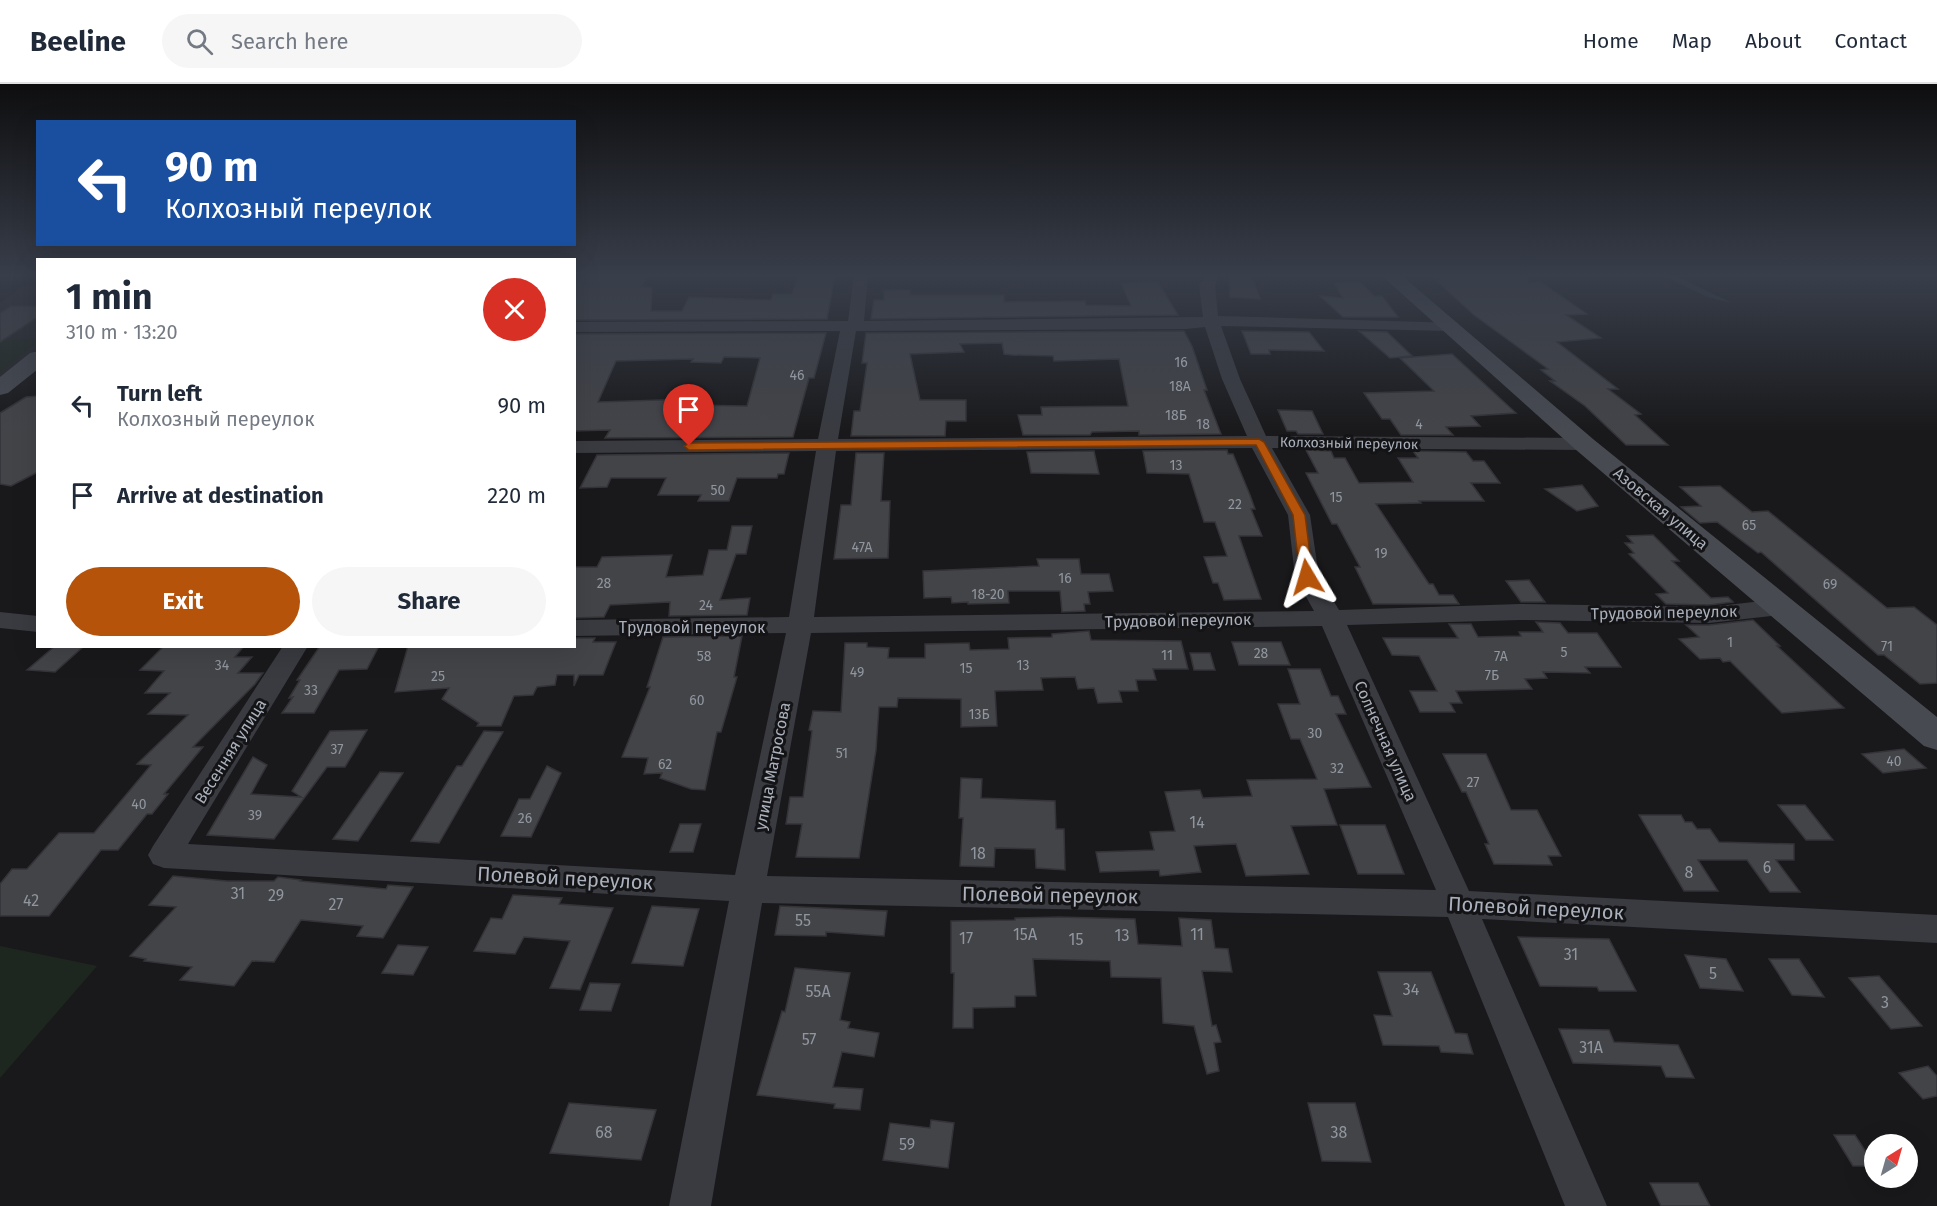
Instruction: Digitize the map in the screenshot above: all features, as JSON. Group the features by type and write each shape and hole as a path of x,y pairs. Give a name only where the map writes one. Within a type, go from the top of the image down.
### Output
{"street":[{"name":"улица Матросова","path":"690,1206 748,889 800,626 827,446 852,327"},
{"name":"Солнечная улица","path":"1213,327 1231,379 1259,442 1299,515 1307,577 1331,618 1459,904 1586,1206"},
{"name":"Азовская улица","path":"1453,327 1584,444 1937,737"},
{"path":"0,388 36,360"},
{"name":"Колхозный переулок","path":"576,447 1259,442 1584,444"},
{"name":"Трудовой переулок","path":"576,628 1331,618 1520,612 1709,615 1781,607"},
{"path":"0,620 36,624"},
{"name":"Весенняя улица","path":"164,855 295,648"},
{"name":"Полевой переулок","path":"164,855 748,889 1459,904 1937,929"}],"shaded area":[{"path":"0,327 36,327 36,350 0,378"},
{"path":"36,339 36,344 0,372 0,340"},
{"path":"0,946 97,966 0,1078"}],"building":[{"path":"0,327 22,327 0,342"},
{"path":"1491,327 1585,327 1601,338 1557,342 1618,389 1608,389 1641,414 1635,415 1668,445 1626,445 1585,406 1550,381 1555,381 1541,370 1548,369"},
{"path":"1184,331 1192,346 1207,390 1204,390 1221,434 1139,435 1139,431 1092,432 1090,435 1023,435 1018,415 1042,415 1041,407 1128,406 1119,359 1054,361 1053,356 1004,354 1002,343 960,344 964,352 910,354 920,400 966,400 966,421 946,421 945,436 851,436 854,411 860,411 867,363 862,363 866,333"},
{"path":"1242,331 1309,332 1324,351 1269,350 1270,354 1251,354"},
{"path":"1359,331 1387,332 1412,356 1390,358"},
{"path":"826,333 814,378 809,378 793,437 605,438 610,430 576,431 576,334","holes":["724,357 760,358 747,406 689,405 692,399 598,402 616,361 693,359 691,362 721,363"]},
{"path":"1452,354 1516,413 1471,416 1480,426 1446,427 1453,435 1401,435 1390,419 1382,419 1364,393 1434,391 1400,358"},
{"path":"36,396 36,473 11,486 0,484 0,413 26,397"},
{"path":"1278,410 1312,411 1323,434 1298,434 1296,431 1287,431"},
{"path":"1227,450 1228,454 1233,454 1250,495 1255,509 1251,509 1262,536 1239,536 1261,599 1224,600 1218,583 1213,583 1204,557 1227,556 1215,522 1204,522 1189,474 1147,473 1143,451"},
{"path":"1306,450 1331,451 1334,458 1345,458 1359,483 1413,482 1398,458 1418,458 1413,451 1466,452 1473,461 1484,461 1500,483 1471,483 1484,501 1419,501 1421,503 1376,504 1429,584 1433,584 1439,595 1453,595 1459,604 1373,604 1355,567 1360,567 1337,524 1332,524 1306,473 1318,473"},
{"path":"1094,451 1099,474 1031,473 1027,452"},
{"path":"789,453 784,474 778,474 777,478 737,478 729,501 698,501 701,495 658,495 666,478 611,478 607,487 580,488 597,455"},
{"path":"856,453 884,453 881,501 890,501 888,558 834,559 841,505 851,505"},
{"path":"1582,485 1598,506 1577,511 1545,489"},
{"path":"1720,486 1752,512 1768,511 1887,608 1914,607 1937,625 1937,683 1920,684 1884,655 1878,655 1761,552 1758,553 1717,522 1700,523 1681,507 1701,506 1680,487"},
{"path":"732,526 752,526 746,554 736,554 720,600 750,598 747,615 669,616 670,602 610,605 604,617 576,618 576,567 597,567 602,557 672,555 666,577 703,575 709,550 727,550"},
{"path":"1653,535 1679,561 1672,561 1711,598 1728,597 1733,602 1709,605 1666,604 1656,594 1668,593 1629,554 1634,553 1625,543 1633,543 1627,536"},
{"path":"1037,559 1079,559 1081,574 1109,574 1113,591 1088,592 1090,604 1084,604 1085,611 1062,612 1060,591 1008,591 1009,603 968,604 968,602 952,603 951,597 924,598 923,571 1039,566"},
{"path":"1529,580 1545,602 1521,602 1506,581"},
{"path":"1753,620 1780,646 1777,646 1844,708 1782,713 1730,661 1723,662 1720,658 1700,659 1679,639 1699,637 1686,625"},
{"path":"1536,622 1560,623 1568,633 1597,633 1621,667 1585,667 1590,673 1543,672 1547,678 1525,679 1532,689 1456,691 1462,703 1450,703 1455,712 1420,712 1410,691 1437,691 1419,656 1392,655 1383,638 1458,638 1449,624 1471,624 1478,637 1521,636 1519,632 1543,632"},
{"path":"1089,631 1091,640 1181,641 1188,669 1153,669 1156,680 1136,680 1138,691 1119,691 1122,702 1098,703 1094,688 1078,689 1075,677 1041,678 1043,690 995,691 997,726 961,727 961,699 898,698 897,707 879,707 876,750 859,858 796,857 802,824 786,824 790,797 803,797 813,711 841,712 845,643 867,643 867,647 889,648 888,658 925,658 925,644 969,643 970,650 1009,649 1008,638 1052,637 1052,634"},
{"path":"742,636 734,677 737,677 721,732 717,732 705,790 691,789 660,778 662,773 644,774 648,758 622,757 650,687 647,687 663,637"},
{"path":"576,638 595,638 593,642 616,642 603,675 579,675 574,686 574,675 557,675 555,685 537,687 533,695 514,696 501,726 477,726 479,723 442,699 449,688 395,692 407,648 576,648"},
{"path":"1232,642 1281,642 1290,665 1239,665"},
{"path":"53,648 82,648 55,672 27,670"},
{"path":"162,648 242,648 235,657 252,657 238,673 263,673 193,747 203,747 164,794 168,794 152,814 147,814 118,850 101,850 49,916 0,916 0,884 12,869 27,869 59,833 94,833 151,765 137,764 188,715 148,714 170,693 145,693 164,671 140,670"},
{"path":"319,648 378,648 367,669 339,670 314,713 282,713 293,697 289,698 300,680 297,680"},
{"path":"1190,653 1210,653 1215,670 1194,670"},
{"path":"1288,669 1320,669 1331,696 1338,696 1346,714 1336,714 1371,787 1324,789 1337,825 1291,826 1309,874 1246,876 1236,844 1194,846 1201,872 1160,876 1159,870 1100,872 1096,852 1154,850 1150,832 1175,831 1165,792 1200,790 1203,798 1252,796 1247,780 1317,779 1300,739 1291,739 1278,704 1300,704"},
{"path":"367,730 345,767 327,767 274,839 207,835 253,757 267,765 251,794 301,797 292,791 330,731"},
{"path":"484,731 503,732 439,843 411,841 457,766 462,766"},
{"path":"1904,749 1926,768 1883,773 1862,754"},
{"path":"1443,754 1486,754 1511,810 1537,810 1561,856 1548,856 1552,865 1494,864 1485,844 1489,844 1466,792 1462,792"},
{"path":"547,766 561,773 531,837 501,836 519,799 530,799"},
{"path":"380,772 403,773 358,841 333,839"},
{"path":"961,778 982,779 981,798 1055,801 1056,829 1064,829 1065,870 1036,868 1035,849 995,848 994,867 960,866 963,818 959,818"},
{"path":"1778,805 1805,805 1833,840 1806,840"},
{"path":"1639,815 1681,815 1685,822 1692,822 1697,829 1710,829 1719,842 1794,844 1794,860 1776,860 1800,892 1770,892 1747,860 1698,860 1718,891 1684,891"},
{"path":"680,824 701,824 693,852 670,852"},
{"path":"1340,825 1385,825 1404,874 1358,874"},
{"path":"173,876 227,881 274,881 278,877 386,889 388,885 413,887 383,938 357,936 363,926 301,920 274,962 252,961 234,986 180,980 192,967 144,961 146,959 130,956 176,907 149,905"},
{"path":"513,895 562,898 559,904 613,908 580,990 550,988 570,941 524,937 515,954 474,951 491,918 502,919"},
{"path":"652,906 699,909 683,966 632,963"},
{"path":"780,906 887,911 884,936 826,932 826,936 775,935"},
{"path":"1059,917 1135,919 1138,944 1182,946 1179,918 1211,920 1215,948 1228,949 1232,972 1202,971 1212,1026 1216,1025 1221,1042 1214,1043 1219,1071 1207,1074 1194,1026 1163,1023 1161,978 1111,977 1110,961 1033,959 1036,996 1015,996 1015,1007 973,1008 973,1028 953,1028 954,973 951,973 951,921"},
{"path":"1518,937 1609,939 1636,991 1599,991 1597,987 1540,986"},
{"path":"398,945 428,947 413,975 382,973"},
{"path":"1685,955 1726,959 1743,991 1700,988"},
{"path":"1769,959 1799,959 1824,997 1792,995"},
{"path":"795,968 850,973 840,1020 850,1022 848,1028 879,1033 874,1057 842,1052 833,1087 863,1089 860,1110 834,1108 835,1104 757,1095 782,1011 785,1012"},
{"path":"1378,972 1431,972 1455,1033 1467,1034 1473,1054 1441,1052 1439,1046 1383,1045 1374,1015 1392,1016"},
{"path":"1879,976 1922,1026 1891,1029 1849,978"},
{"path":"590,983 620,984 611,1011 580,1010"},
{"path":"1559,1029 1609,1030 1614,1042 1678,1045 1694,1078 1666,1077 1661,1066 1573,1063"},
{"path":"1928,1066 1937,1076 1937,1096 1923,1099 1899,1073"},
{"path":"569,1103 656,1110 641,1160 550,1153"},
{"path":"1308,1103 1355,1103 1371,1162 1322,1161"},
{"path":"931,1120 954,1123 948,1168 883,1160 890,1123 930,1128"},
{"path":"1834,1135 1855,1135 1864,1149 1864,1166 1853,1166"},
{"path":"1650,1183 1698,1183 1710,1206 1661,1206"}],"route":[{"path":"689,446 1259,442 1299,515 1307,577"}]}
